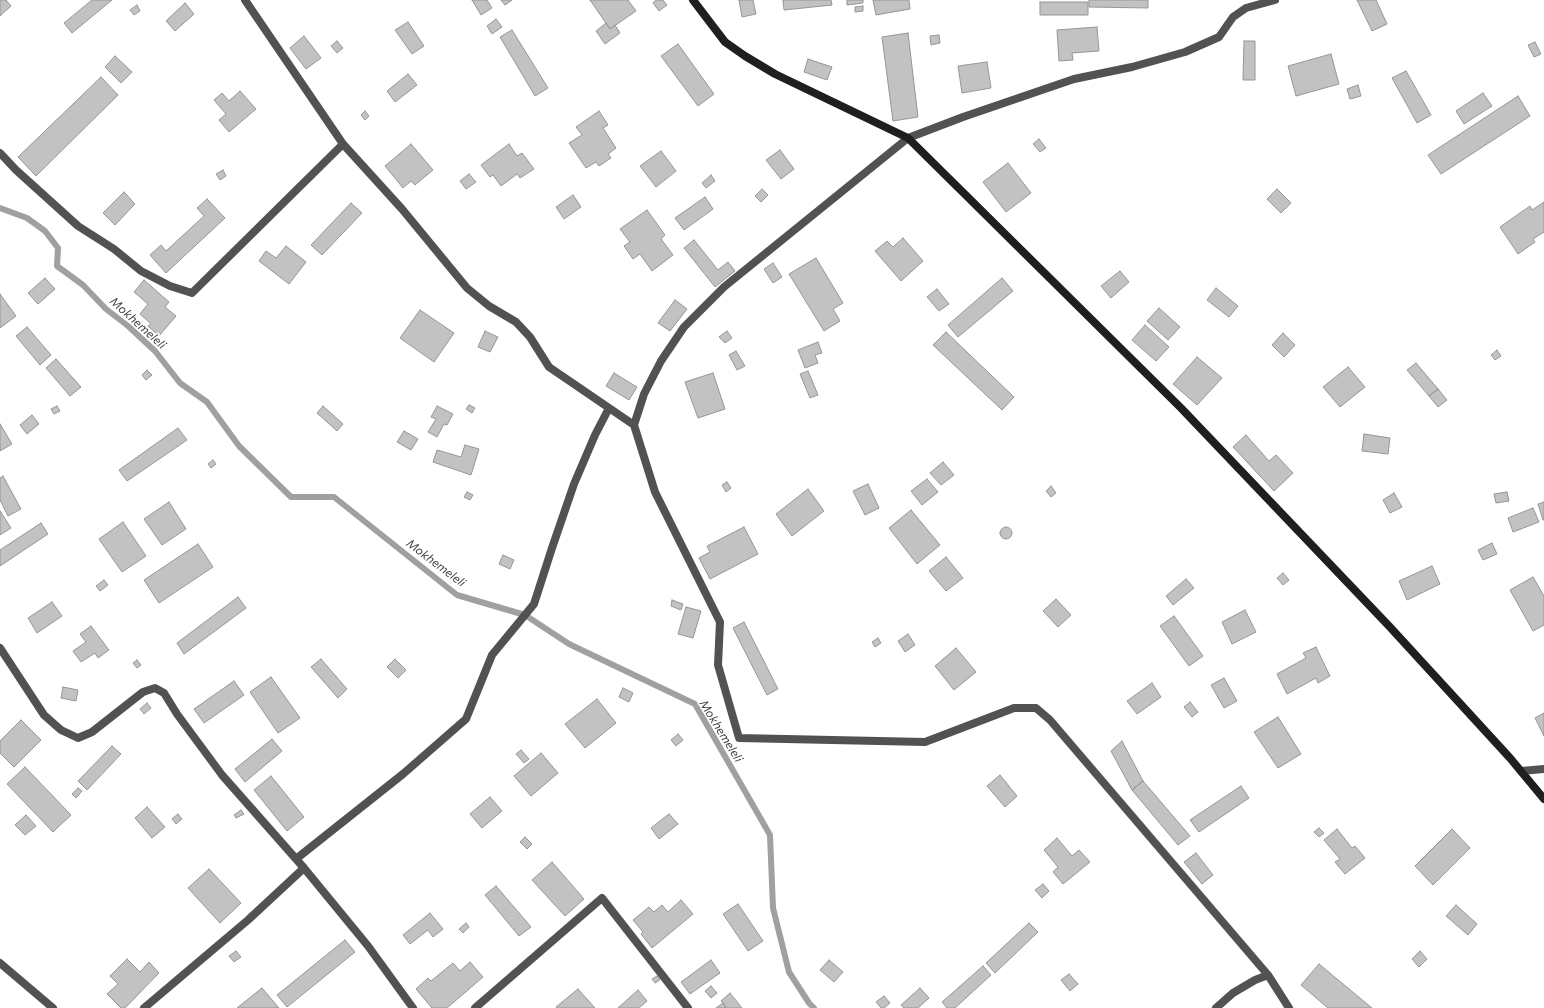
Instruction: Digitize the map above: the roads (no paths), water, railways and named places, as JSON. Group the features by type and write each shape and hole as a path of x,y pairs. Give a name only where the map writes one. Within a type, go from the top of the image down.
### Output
{"street":[{"path":"245,0 343,144 402,209 467,288 489,306 516,322 530,337 549,368 634,425"},
{"path":"693,0 725,42 744,56 775,74 908,138 1181,408 1389,626 1521,771 1544,799"},
{"path":"1275,0 1246,8 1233,18 1219,36 1185,52 1132,67 1074,79 963,117 908,138 724,287 684,327 661,361 644,394 634,425 655,492 720,622 718,665 738,738 925,742 1014,708 1036,708 1055,725 1268,975 1289,1008"},
{"path":"0,153 16,170 78,226 141,270 170,286 192,293 343,144"},
{"path":"296,858 403,774 466,719 492,655 534,604 574,484 595,435 609,408"},
{"path":"0,648 44,715 61,730 78,738 92,732 143,692 155,688 164,693 177,714 222,775 296,858 368,946 413,1008"},
{"path":"1521,771 1544,769"},
{"path":"144,1008 248,920 304,868"},
{"path":"475,1008 602,898 688,1008"},
{"path":"0,963 53,1008"},
{"path":"1216,1008 1234,993 1255,980 1268,975"}],"waterway":[{"name":"Mokhemeleli","path":"0,208 27,218 45,231 58,248 57,266 83,285 106,309 128,326 155,351 180,383 207,402 239,446 291,497 334,497 457,595 525,615 569,644 695,704 770,835 773,908 789,972 809,1003 814,1008"}]}
